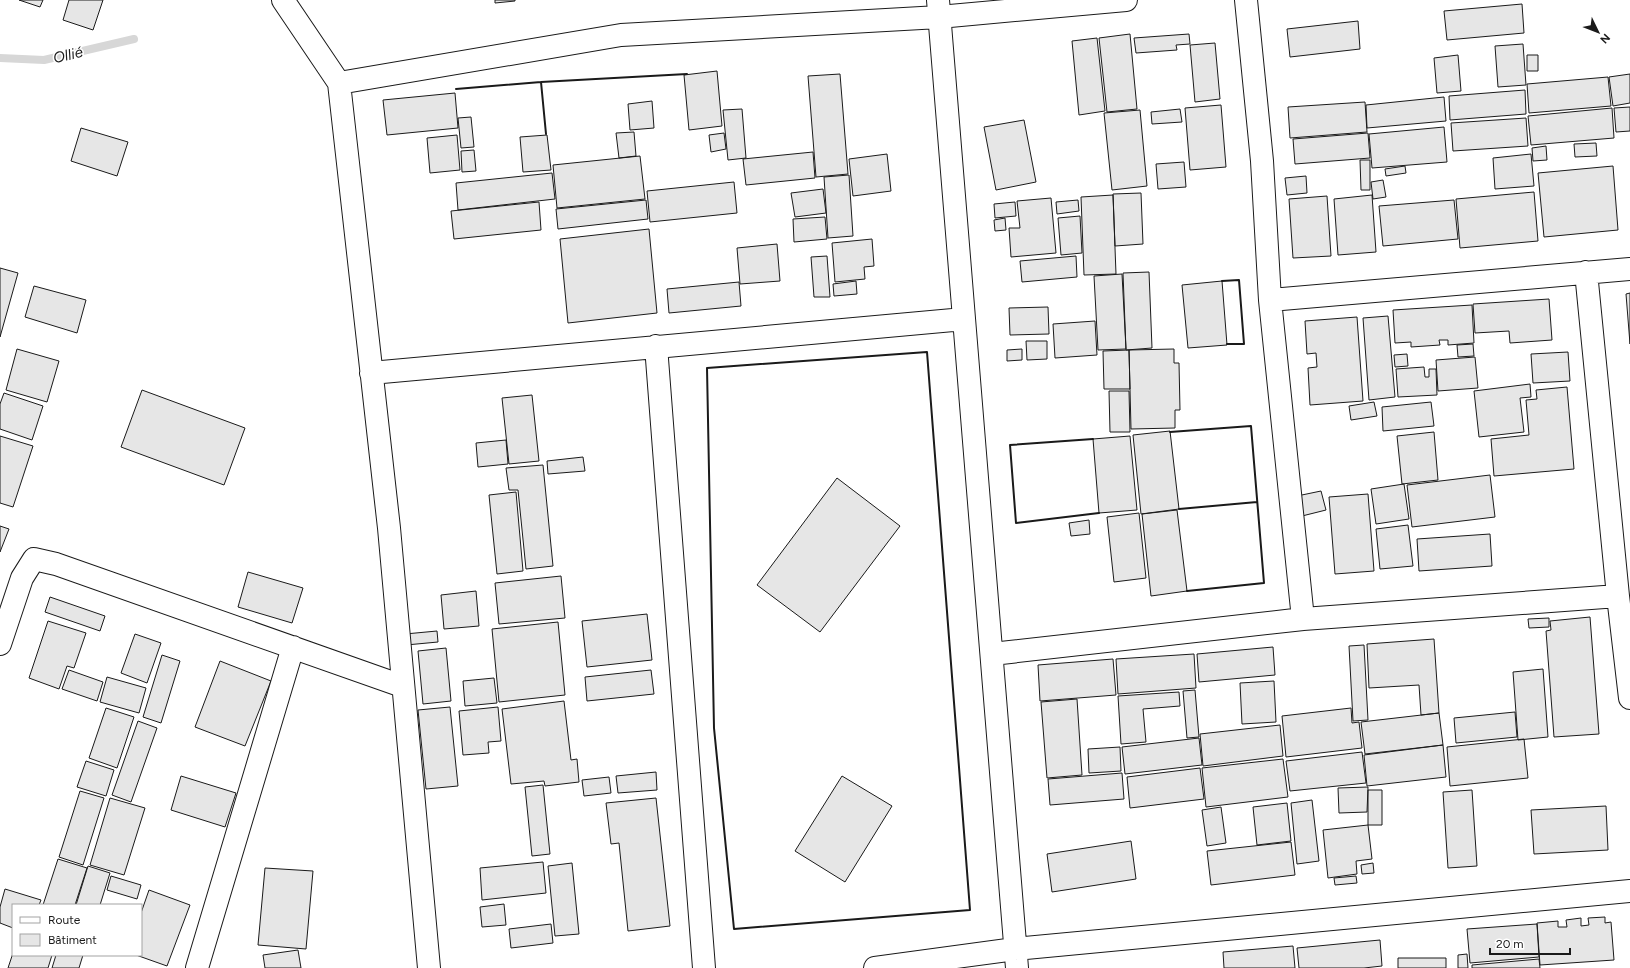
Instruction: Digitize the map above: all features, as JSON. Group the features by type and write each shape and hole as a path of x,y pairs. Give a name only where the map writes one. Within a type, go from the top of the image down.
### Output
{"street":[{"path":"283,0 339,83 388,528 429,968"},
{"path":"339,83 621,35 938,8 1126,0"},
{"path":"1246,0 1262,161 1270,300 1303,619"},
{"path":"938,8 1016,959"},
{"path":"1270,300 1630,269"},
{"path":"1586,272 1618,596 1630,698"},
{"path":"371,373 964,319"},
{"path":"656,346 704,968"},
{"path":"0,644 22,578 34,559 56,564 402,686"},
{"path":"992,654 1303,619 1618,596"},
{"path":"197,968 293,647"},
{"path":"875,968 1016,959 1630,891"}],"building":[{"path":"19,0 43,0 40,7"},
{"path":"69,0 103,0 93,30 63,20"},
{"path":"495,0 515,0 515,1 495,3"},
{"path":"1522,4 1524,33 1447,40 1444,11"},
{"path":"1358,21 1360,49 1290,57 1287,29"},
{"path":"1130,34 1137,109 1107,112 1099,38"},
{"path":"1189,34 1190,44 1176,45 1177,50 1136,53 1134,38"},
{"path":"1097,38 1105,111 1079,115 1072,41"},
{"path":"1215,43 1220,99 1195,102 1190,45"},
{"path":"1523,44 1526,85 1498,87 1495,46"},
{"path":"1458,55 1461,91 1437,93 1434,58"},
{"path":"1527,55 1538,55 1538,71 1527,71"},
{"path":"717,71 722,126 689,130 684,75"},
{"path":"840,74 848,174 816,177 808,76"},
{"path":"1630,74 1630,103 1613,106 1609,77"},
{"path":"1608,77 1611,106 1529,113 1527,84"},
{"path":"1525,90 1526,114 1450,120 1449,96"},
{"path":"455,93 458,128 387,135 383,100"},
{"path":"1444,97 1446,121 1367,128 1366,105"},
{"path":"652,101 654,128 630,130 628,104"},
{"path":"1365,102 1367,132 1290,138 1288,107"},
{"path":"1221,105 1226,167 1190,170 1185,108"},
{"path":"1630,107 1630,131 1616,132 1614,108"},
{"path":"1612,108 1614,138 1531,145 1528,116"},
{"path":"742,109 746,158 728,160 723,110"},
{"path":"1180,109 1182,122 1152,124 1151,112"},
{"path":"1140,110 1147,186 1112,190 1104,113"},
{"path":"471,117 474,147 461,148 458,118"},
{"path":"1526,118 1528,146 1453,151 1451,123"},
{"path":"1024,120 1036,182 996,190 984,127"},
{"path":"1444,127 1447,162 1372,168 1369,134"},
{"path":"81,128 128,142 117,176 71,161"},
{"path":"634,132 636,156 619,158 616,133"},
{"path":"724,133 726,149 711,152 709,135"},
{"path":"1368,133 1370,158 1295,164 1293,139"},
{"path":"457,135 460,170 430,173 427,138"},
{"path":"547,135 551,170 523,172 520,137"},
{"path":"1596,143 1597,156 1575,157 1574,144"},
{"path":"1546,146 1547,160 1533,161 1532,148"},
{"path":"474,150 476,171 462,172 461,151"},
{"path":"813,152 815,178 746,185 743,159"},
{"path":"887,154 891,191 853,196 849,159"},
{"path":"1531,154 1534,186 1495,189 1493,158"},
{"path":"640,156 645,199 557,208 553,165"},
{"path":"1360,160 1370,160 1370,190 1361,190"},
{"path":"1184,162 1186,187 1158,189 1156,164"},
{"path":"1405,166 1406,173 1386,176 1385,169"},
{"path":"1613,166 1618,230 1544,237 1538,173"},
{"path":"552,173 555,199 458,210 456,183"},
{"path":"849,175 853,236 828,238 824,177"},
{"path":"1306,176 1307,193 1287,195 1285,178"},
{"path":"1383,180 1386,197 1373,199 1371,182"},
{"path":"734,182 737,213 650,222 647,191"},
{"path":"823,189 826,213 795,217 791,193"},
{"path":"1534,192 1538,241 1460,248 1456,199"},
{"path":"1141,193 1143,244 1115,246 1113,194"},
{"path":"1113,195 1116,274 1084,275 1081,197"},
{"path":"1372,195 1376,252 1338,255 1334,199"},
{"path":"1327,196 1331,256 1293,258 1289,199"},
{"path":"1051,198 1056,253 1011,257 1009,228 1020,228 1017,201"},
{"path":"646,200 648,219 558,229 556,209"},
{"path":"1078,200 1079,211 1057,214 1056,202"},
{"path":"1454,200 1458,239 1383,246 1379,206"},
{"path":"539,202 541,230 454,239 451,211"},
{"path":"1015,202 1016,216 995,218 994,204"},
{"path":"1080,216 1082,253 1061,255 1058,218"},
{"path":"825,217 827,239 794,242 793,219"},
{"path":"1005,218 1006,230 995,231 994,220"},
{"path":"649,229 657,313 568,323 560,239"},
{"path":"872,239 874,266 864,267 865,279 835,282 832,243"},
{"path":"777,244 780,281 740,284 737,248"},
{"path":"827,256 830,297 814,297 811,257"},
{"path":"1076,256 1077,277 1022,282 1020,261"},
{"path":"0,268 18,273 0,337"},
{"path":"1149,272 1152,348 1126,350 1123,273"},
{"path":"1122,274 1126,349 1098,350 1094,276"},
{"path":"856,281 857,294 834,296 833,284"},
{"path":"1222,281 1227,345 1188,348 1182,285"},
{"path":"739,282 741,306 669,313 667,289"},
{"path":"34,286 86,300 77,333 25,317"},
{"path":"1630,293 1630,344 1626,294"},
{"path":"1549,299 1552,340 1510,343 1509,331 1475,333 1473,304"},
{"path":"1472,305 1474,343 1448,345 1448,340 1439,340 1440,345 1411,347 1411,342 1395,343 1393,310"},
{"path":"1048,307 1049,334 1010,335 1009,308"},
{"path":"1388,316 1395,397 1369,400 1363,318"},
{"path":"1357,317 1363,401 1310,405 1308,368 1317,367 1316,353 1307,354 1305,321"},
{"path":"1095,321 1097,355 1055,358 1053,324"},
{"path":"1026,341 1047,341 1047,359 1027,360"},
{"path":"1473,344 1474,356 1458,357 1457,345"},
{"path":"17,349 59,361 47,402 6,390"},
{"path":"1022,349 1022,360 1007,361 1007,350"},
{"path":"1174,349 1174,363 1179,363 1180,410 1175,410 1175,428 1131,429 1129,350"},
{"path":"1129,350 1130,389 1104,389 1103,351"},
{"path":"1568,352 1570,381 1533,383 1531,354"},
{"path":"1407,354 1408,366 1395,367 1394,355"},
{"path":"1475,357 1478,388 1438,391 1436,360"},
{"path":"1424,367 1425,377 1429,377 1429,369 1436,369 1437,395 1398,397 1396,369"},
{"path":"1530,384 1531,397 1520,398 1524,432 1479,437 1474,391"},
{"path":"1567,387 1574,469 1494,476 1491,439 1529,435 1526,400 1537,399 1536,390"},
{"path":"142,390 245,428 224,485 121,447"},
{"path":"1109,391 1129,391 1130,432 1110,432"},
{"path":"4,393 43,406 32,440 0,429 0,404"},
{"path":"532,395 539,461 509,464 502,398"},
{"path":"1374,402 1377,416 1351,420 1349,406"},
{"path":"1431,402 1434,426 1383,431 1382,407"},
{"path":"1170,431 1179,509 1141,514 1133,435"},
{"path":"1434,432 1438,480 1402,484 1397,436"},
{"path":"0,436 33,446 13,507 0,503"},
{"path":"1130,436 1137,510 1099,513 1093,439"},
{"path":"506,440 508,464 478,467 476,443"},
{"path":"583,457 585,471 548,474 547,461"},
{"path":"543,465 553,566 526,569 518,490 509,490 506,468"},
{"path":"1490,475 1495,517 1412,527 1407,485"},
{"path":"837,478 900,526 820,632 757,585"},
{"path":"1404,484 1409,519 1376,524 1371,489"},
{"path":"1321,491 1326,510 1302,516 1297,496"},
{"path":"516,492 523,571 497,574 489,495"},
{"path":"1368,494 1374,571 1335,574 1329,497"},
{"path":"1177,510 1187,591 1151,596 1142,514"},
{"path":"1139,513 1146,578 1114,582 1107,517"},
{"path":"1089,520 1090,534 1071,536 1069,523"},
{"path":"1408,525 1413,566 1380,569 1376,529"},
{"path":"0,526 9,529 0,552"},
{"path":"1490,534 1492,566 1419,571 1417,539"},
{"path":"248,572 303,588 292,623 238,607"},
{"path":"561,576 565,618 499,624 495,583"},
{"path":"476,591 479,626 444,629 441,595"},
{"path":"50,597 105,616 100,631 45,612"},
{"path":"647,614 652,660 587,667 582,621"},
{"path":"1590,617 1599,734 1554,737 1546,631 1551,630 1550,621"},
{"path":"1549,618 1549,627 1529,628 1528,619"},
{"path":"48,621 86,633 74,668 67,666 59,689 29,678"},
{"path":"558,622 565,695 499,702 492,629"},
{"path":"437,631 438,642 406,645 405,634"},
{"path":"135,634 161,643 147,683 121,673"},
{"path":"1434,639 1439,713 1421,715 1419,685 1369,688 1367,644"},
{"path":"1364,645 1368,720 1353,721 1349,646"},
{"path":"1273,647 1275,675 1199,682 1197,654"},
{"path":"446,648 451,701 423,704 418,651"},
{"path":"1194,654 1196,688 1118,694 1116,659"},
{"path":"162,655 180,661 161,723 143,717"},
{"path":"1113,659 1116,695 1040,701 1038,665"},
{"path":"220,661 271,681 245,746 195,727"},
{"path":"1543,669 1548,737 1518,740 1513,672"},
{"path":"69,670 103,682 97,701 62,689"},
{"path":"651,670 654,694 587,701 585,677"},
{"path":"107,677 146,688 139,713 100,702"},
{"path":"494,678 497,703 465,706 463,681"},
{"path":"1274,681 1276,722 1242,724 1240,683"},
{"path":"1195,690 1199,737 1187,738 1183,691"},
{"path":"1179,692 1180,706 1143,709 1146,742 1121,744 1118,696"},
{"path":"1077,699 1082,775 1047,778 1041,702"},
{"path":"564,701 571,760 577,759 579,782 545,786 544,781 511,784 502,709"},
{"path":"450,707 458,786 426,789 418,710"},
{"path":"498,707 501,741 488,742 489,753 463,755 459,711"},
{"path":"106,708 134,717 117,768 89,758"},
{"path":"1351,708 1352,723 1359,722 1362,748 1286,757 1282,716"},
{"path":"1515,712 1517,737 1456,743 1454,718"},
{"path":"1439,713 1443,745 1365,754 1361,722"},
{"path":"138,721 157,728 131,802 112,795"},
{"path":"1280,725 1283,756 1203,766 1200,734"},
{"path":"1199,738 1202,765 1125,774 1122,747"},
{"path":"1524,739 1528,778 1450,786 1447,747"},
{"path":"1443,745 1446,777 1367,786 1364,755"},
{"path":"1120,747 1121,771 1089,773 1088,749"},
{"path":"1362,752 1366,783 1290,791 1286,761"},
{"path":"1283,759 1288,797 1206,807 1202,768"},
{"path":"86,761 114,770 106,796 77,787"},
{"path":"1200,768 1204,799 1130,808 1127,777"},
{"path":"656,772 657,790 618,793 616,776"},
{"path":"1122,773 1124,799 1050,805 1048,779"},
{"path":"181,776 236,793 225,827 171,810"},
{"path":"842,776 892,806 845,882 795,851"},
{"path":"609,777 611,793 584,796 582,780"},
{"path":"543,785 550,854 532,856 525,787"},
{"path":"1368,787 1367,812 1339,813 1338,788"},
{"path":"1368,790 1382,790 1382,825 1368,825"},
{"path":"1472,790 1477,866 1448,868 1443,792"},
{"path":"80,791 104,798 83,865 59,857"},
{"path":"110,798 145,808 124,875 90,865"},
{"path":"656,798 670,926 628,931 619,843 611,844 606,803"},
{"path":"1312,800 1319,861 1297,864 1291,803"},
{"path":"1287,803 1291,841 1257,845 1253,807"},
{"path":"1606,806 1608,850 1534,854 1531,810"},
{"path":"1221,807 1226,843 1207,846 1202,810"},
{"path":"1368,825 1372,859 1356,861 1357,874 1328,878 1323,830"},
{"path":"1131,841 1136,879 1052,892 1047,854"},
{"path":"1291,842 1295,875 1211,885 1207,851"},
{"path":"58,859 87,868 75,904 43,904"},
{"path":"543,862 546,893 482,900 480,868"},
{"path":"572,863 579,934 555,936 548,866"},
{"path":"1373,863 1374,873 1362,874 1361,865"},
{"path":"88,866 110,873 100,904 76,904"},
{"path":"265,868 313,871 306,949 258,945"},
{"path":"111,876 141,885 137,899 107,890"},
{"path":"1356,876 1357,883 1335,885 1334,878"},
{"path":"5,889 41,900 39,904 12,904 12,928 0,923 0,907"},
{"path":"149,890 190,905 167,966 139,956 142,956 142,910"},
{"path":"504,904 506,925 482,927 480,907"},
{"path":"1605,917 1605,923 1611,922 1614,960 1540,965 1537,923 1558,921 1558,927 1567,927 1566,920 1581,918 1581,926 1589,925 1588,918"},
{"path":"551,924 553,943 511,948 509,929"},
{"path":"1537,924 1539,957 1470,963 1467,929"},
{"path":"1380,940 1382,966 1364,968 1299,968 1297,948"},
{"path":"1293,946 1295,968 1224,968 1223,952"},
{"path":"298,950 301,968 265,968 263,955"},
{"path":"1467,954 1468,968 1458,968 1458,955"},
{"path":"12,956 52,956 48,968 8,968"},
{"path":"56,956 83,956 79,968 52,968"},
{"path":"1398,958 1446,958 1446,968 1398,968"},
{"path":"1539,959 1540,968 1472,968 1472,965"}],"waterway":[{"name":"Ollié","path":"0,58 44,60 134,39"}],"wall":[{"path":"546,134 541,82 687,74"},
{"path":"456,89 541,82"},
{"path":"1222,281 1239,280 1244,344 1227,344"},
{"path":"927,352 970,910 734,929 714,728 707,368 927,352"},
{"path":"1170,432 1251,426 1264,583 1187,591"},
{"path":"1093,439 1010,445 1016,523 1099,513"},
{"path":"1179,509 1257,502"}]}
